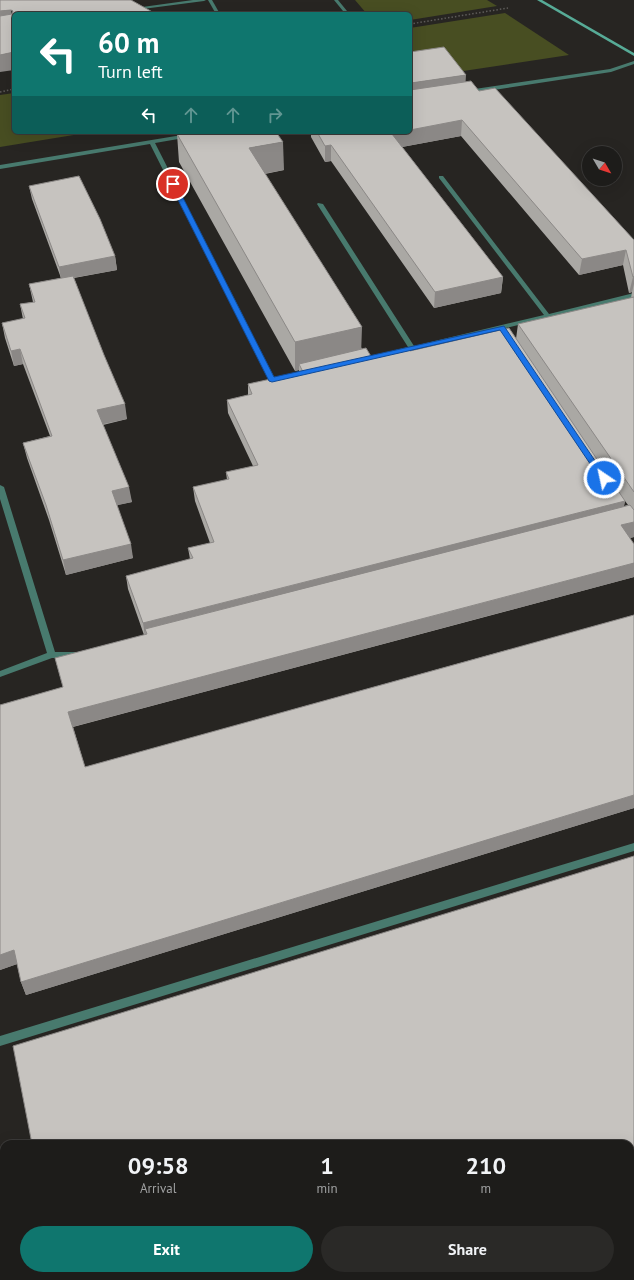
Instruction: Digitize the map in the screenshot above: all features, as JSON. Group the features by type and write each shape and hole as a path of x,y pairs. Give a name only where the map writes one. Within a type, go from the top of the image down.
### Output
{"main road":[{"path":"539,0 634,55"}],"lane":[{"path":"131,10 204,0"},
{"path":"210,0 217,12"},
{"path":"336,0 345,12"},
{"path":"464,93 611,70 634,62"},
{"path":"0,167 195,135"},
{"path":"152,142 272,380 288,376"},
{"path":"441,177 548,316"},
{"path":"320,204 412,348"},
{"path":"350,362 634,295"},
{"path":"502,327 510,340"},
{"path":"0,486 52,655"},
{"path":"0,674 52,655 87,654"},
{"path":"0,1041 634,847"}],"path":[{"path":"412,24 508,8"},
{"path":"0,92 12,89"}],"green space":[{"path":"355,0 487,0 497,6 412,20 412,12 365,12"},
{"path":"505,13 569,55 412,79 412,28"},
{"path":"12,93 12,134 80,134 0,147 0,95"}],"building":[{"path":"0,0 131,0 152,12 13,12 11,10 0,11"},
{"path":"12,14 12,52 0,55 0,16"},
{"path":"444,47 466,75 412,83 412,52"},
{"path":"471,81 479,91 495,88 582,183 582,186 585,186 634,240 634,276 633,277 626,250 582,259 462,120 412,130 412,90"},
{"path":"177,134 277,134 283,142 249,148 362,327 295,342"},
{"path":"318,134 392,134 503,277 435,292 331,145 325,146"},
{"path":"79,176 100,219 115,256 59,267 29,186"},
{"path":"73,276 125,404 97,410 129,487 112,491 131,544 63,560 46,505 23,443 52,436 20,349 11,351 2,323 25,318 20,304 35,302 29,284"},
{"path":"634,297 634,492 518,324"},
{"path":"509,328 625,501 143,623 126,576 193,558 188,548 214,542 193,487 229,479 226,472 258,465 227,400 252,394 248,384 303,372 299,364 366,348 372,358 410,351"},
{"path":"630,505 634,510 634,522 621,525 634,544 634,563 68,712 85,767 634,615 634,795 21,982 14,950 0,955 0,705 63,687 55,658 147,634 145,629"},
{"path":"634,856 634,1140 31,1140 13,1046"}],"route":[{"path":"173,184 272,380 502,327 604,478"}]}
